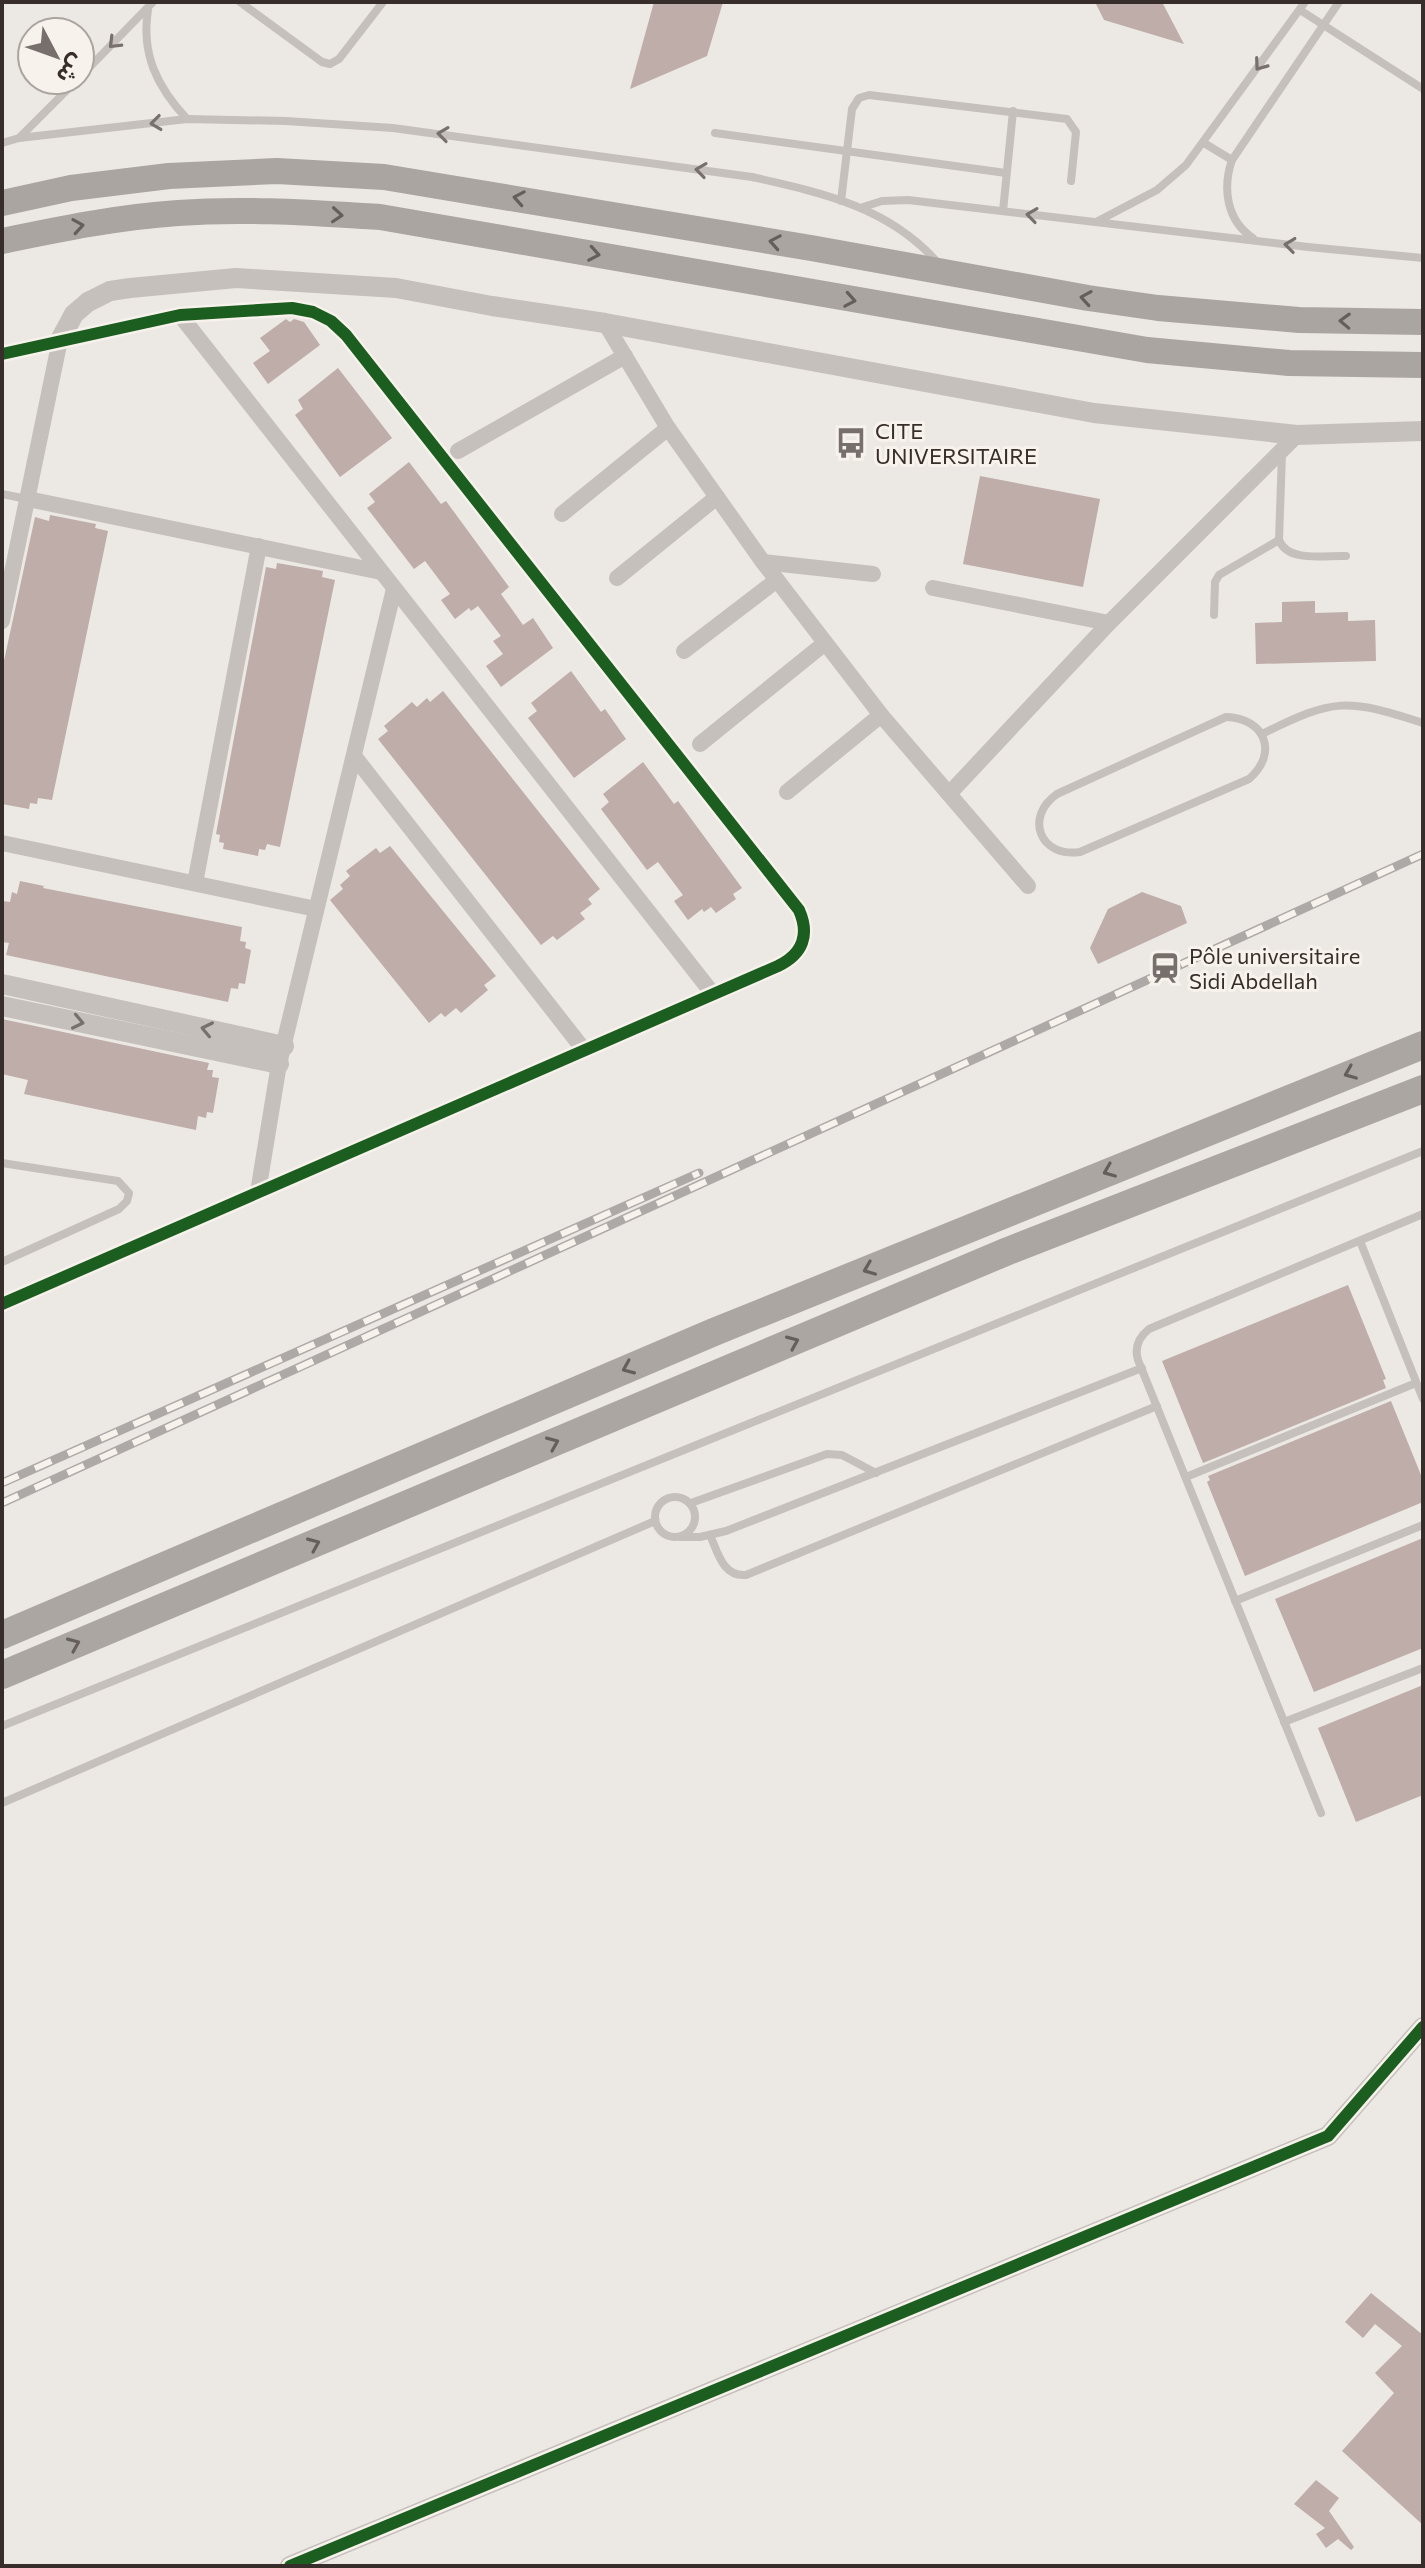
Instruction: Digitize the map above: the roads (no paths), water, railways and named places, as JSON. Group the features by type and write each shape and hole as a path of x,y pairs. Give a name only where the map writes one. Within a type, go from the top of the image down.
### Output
{"highway":[{"path":"2,1635 714,1332 1423,1045"},
{"path":"2,1675 1008,1251 1423,1089"}],"main road":[{"path":"2,203 71,188 169,176 277,171 384,177 1158,308 1299,320 1423,322"},
{"path":"2,241 77,225 178,213 279,211 380,217 1147,350 1289,363 1423,365"}],"street":[{"path":"2,621 60,340 74,314 88,302 110,291 236,278 396,288 1094,413 1297,435 1423,431"},
{"path":"2,354 180,315 292,308 322,317 346,335 799,910 805,937 800,950 791,960 2,1304"},
{"path":"180,315 713,994"},
{"path":"605,323 668,428 763,562 881,715 1028,886"},
{"path":"458,451 625,356"},
{"path":"562,514 668,428"},
{"path":"949,794 1109,623 1297,435"},
{"path":"617,578 717,497"},
{"path":"28,499 381,572"},
{"path":"195,883 259,546"},
{"path":"763,562 873,574"},
{"path":"684,651 777,580"},
{"path":"933,588 1109,623"},
{"path":"258,1192 281,1055 394,589"},
{"path":"700,744 825,643"},
{"path":"787,792 881,715"},
{"path":"354,756 584,1050"},
{"path":"2,843 316,909"},
{"path":"2,984 281,1055"},
{"path":"2,1006 281,1055"},
{"path":"290,2566 1328,2136 1423,2027"}],"lane":[{"path":"240,2 322,62 330,64 339,59 383,2"},
{"path":"1257,241 1244,233 1229,208 1226,182 1232,160 1339,2"},
{"path":"96,62 151,6"},
{"path":"151,6 145,29 151,67 170,101 187,119"},
{"path":"1098,221 1157,190 1186,165 1302,6 1323,25 1423,89"},
{"path":"19,138 62,96"},
{"path":"841,201 854,103 864,96 1060,117 1073,125 1076,132 1071,181"},
{"path":"1003,211 1013,111"},
{"path":"2,143 19,138 187,119 286,121 393,128 752,177 863,207 910,235 946,273"},
{"path":"715,133 1006,173"},
{"path":"1204,143 1232,160"},
{"path":"863,207 895,199 1423,258"},
{"path":"1282,449 1279,540 1283,548 1293,555 1346,556"},
{"path":"2,494 28,499"},
{"path":"1214,615 1215,582 1219,575 1279,540"},
{"path":"1262,734 1303,714 1343,704 1362,705 1423,723"},
{"path":"1240,717 1253,724 1262,734 1266,747 1259,771 1239,784 1080,852 1068,854 1057,851 1047,844 1041,834 1041,811 1047,801 1057,794 1218,720 1240,717"},
{"path":"2,1726 1423,1151"},
{"path":"2,1163 118,1181 129,1193 127,1201 119,1209 2,1262"},
{"path":"1321,1813 1157,1406 1137,1348 1140,1337 1149,1329 1423,1214"},
{"path":"1360,1241 1423,1399"},
{"path":"680,1537 687,1534 695,1523 691,1503 677,1496 663,1500 657,1506 655,1521 664,1534 680,1537 710,1535 1142,1368"},
{"path":"1186,1477 1416,1383"},
{"path":"710,1535 727,1569 736,1575 751,1574 1157,1406"},
{"path":"691,1503 827,1454 842,1455 876,1473"},
{"path":"2,1803 655,1521"},
{"path":"1235,1601 1423,1525"},
{"path":"1284,1722 1423,1668"}],"railway":[{"path":"2,1503 1423,854"},
{"path":"2,1483 699,1173"}],"place":[{"name":"CITE UNIVERSITAIRE","path":"851,443"},
{"name":"Pôle universitaire Sidi Abdellah","path":"1165,968"}]}
